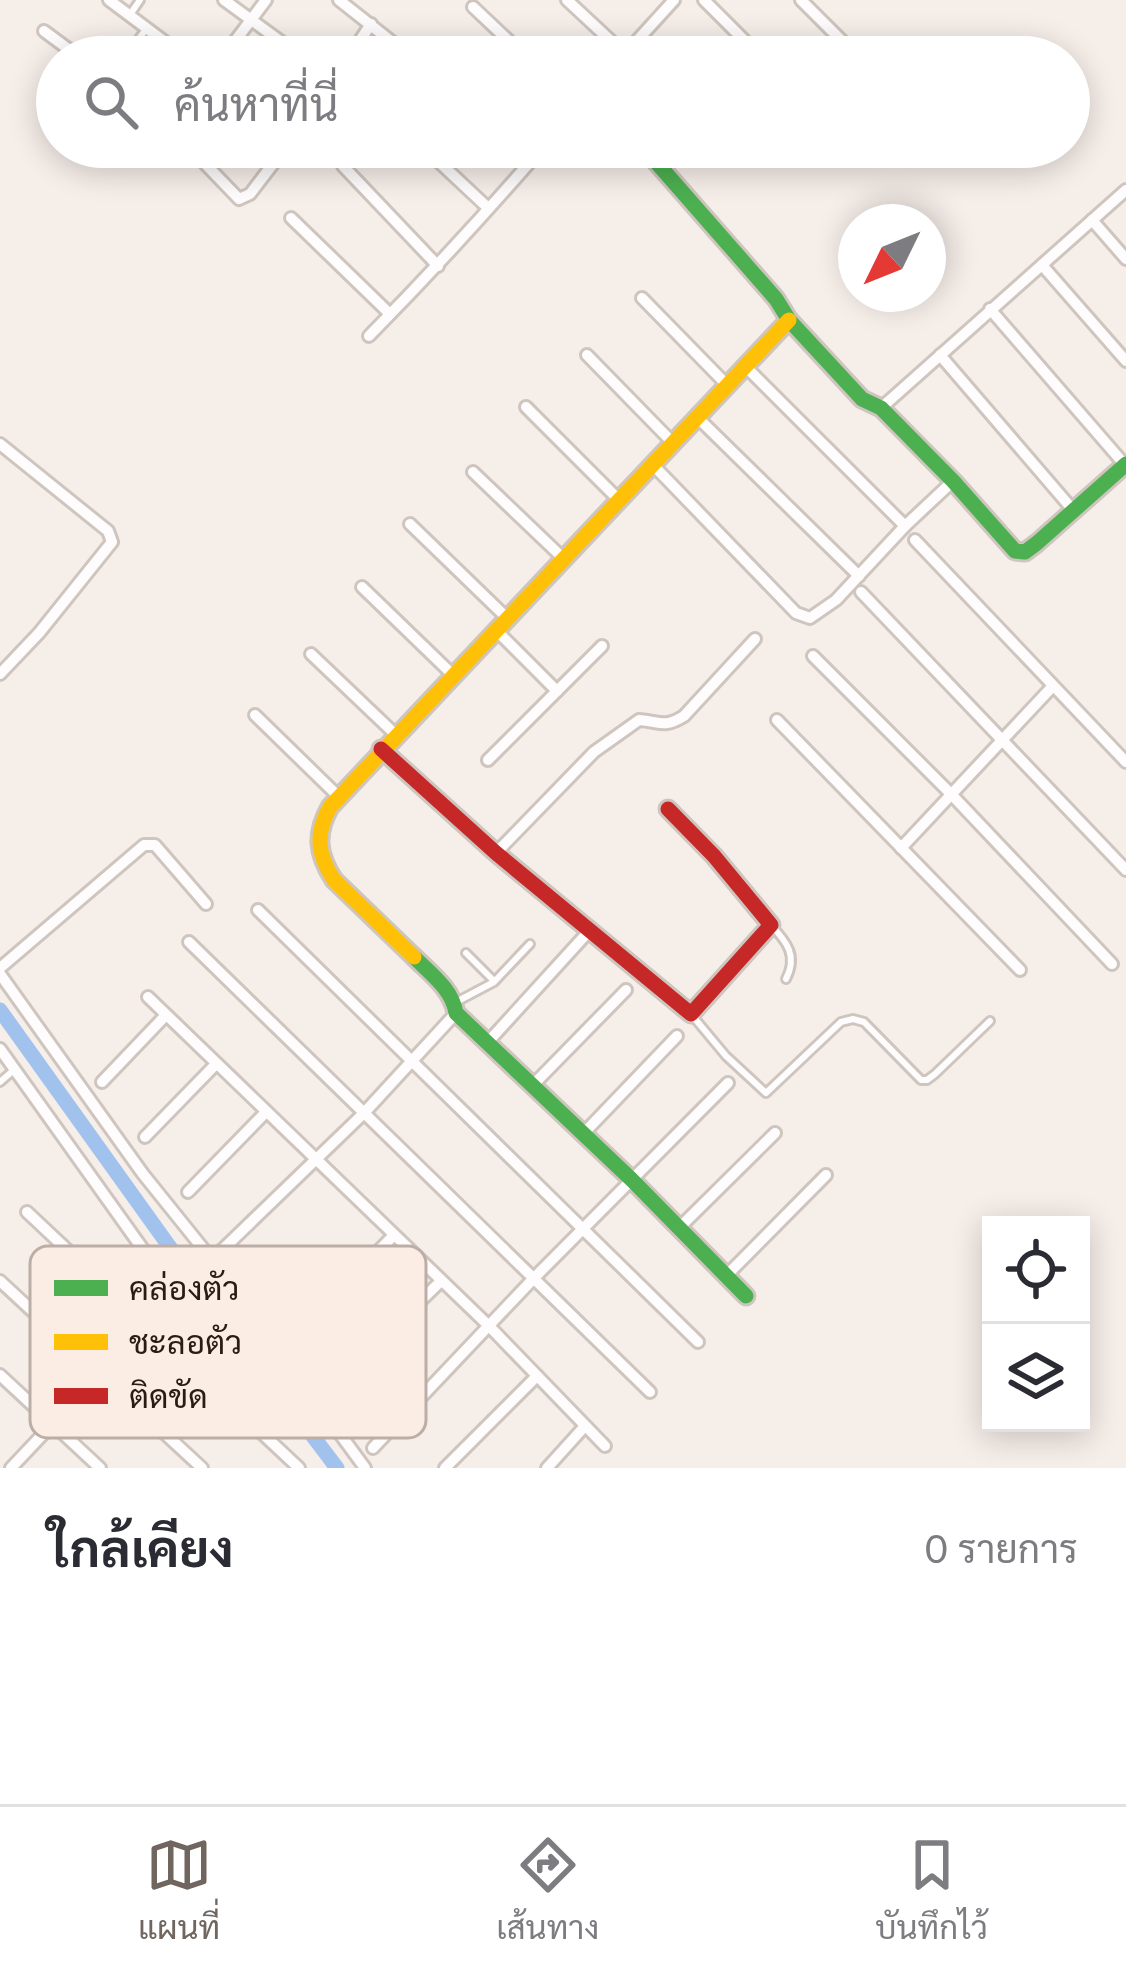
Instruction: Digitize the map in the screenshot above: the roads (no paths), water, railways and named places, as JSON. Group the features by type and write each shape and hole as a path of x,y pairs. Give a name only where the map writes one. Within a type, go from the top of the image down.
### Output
{"street":[{"path":"109,0 157,36"},
{"path":"224,0 272,36"},
{"path":"239,36 266,0"},
{"path":"339,0 385,36"},
{"path":"567,0 604,36"},
{"path":"704,0 740,36"},
{"path":"801,0 837,36"},
{"path":"641,36 670,1"},
{"path":"473,7 504,36"},
{"path":"362,36 370,24"},
{"path":"44,32 50,36"},
{"path":"209,168 239,199 250,194 270,168"},
{"path":"345,168 438,266"},
{"path":"445,168 487,207"},
{"path":"369,336 438,266 519,168"},
{"path":"661,168 862,400 881,408 1015,551 1025,552 1125,465 990,309"},
{"path":"881,408 1126,190"},
{"path":"292,218 390,314"},
{"path":"1092,220 1126,259"},
{"path":"1042,265 1126,361"},
{"path":"642,298 728,386"},
{"path":"746,1296 488,1042 455,1008 441,983 334,880 323,866 318,836 338,796 789,320"},
{"path":"587,355 674,444"},
{"path":"940,355 1073,510"},
{"path":"747,368 905,526"},
{"path":"526,407 620,502"},
{"path":"699,418 859,576"},
{"path":"0,444 108,531 112,542 0,674"},
{"path":"653,466 796,613 810,618 821,613 953,481"},
{"path":"473,472 565,560"},
{"path":"410,524 557,692"},
{"path":"915,540 1126,762"},
{"path":"362,587 453,675"},
{"path":"861,592 1126,870"},
{"path":"496,854 594,752 639,720 671,724 684,716 755,639"},
{"path":"488,760 602,646"},
{"path":"311,654 395,735"},
{"path":"813,656 1112,964"},
{"path":"902,848 1052,687"},
{"path":"255,715 338,796"},
{"path":"777,720 1020,970"},
{"path":"381,749 496,854 691,1014 771,925 668,809"},
{"path":"194,1246 0,971 144,845 162,851 206,904"},
{"path":"258,910 698,1342"},
{"path":"488,1042 590,930"},
{"path":"189,943 650,1392"},
{"path":"533,1085 626,990"},
{"path":"148,998 405,1246"},
{"path":"228,1246 413,1062 455,1008"},
{"path":"102,1082 166,1015"},
{"path":"583,1134 676,1036"},
{"path":"0,1049 140,1246"},
{"path":"145,1137 216,1064"},
{"path":"426,1392 728,1082"},
{"path":"188,1192 266,1112"},
{"path":"678,1229 775,1133"},
{"path":"726,1276 826,1175"},
{"path":"27,1212 64,1246"},
{"path":"383,1246 394,1235"},
{"path":"426,1266 605,1446"},
{"path":"0,1281 30,1309"},
{"path":"426,1296 442,1281"},
{"path":"0,1375 30,1403"},
{"path":"445,1468 537,1376"},
{"path":"547,1468 586,1426"},
{"path":"6,1466 38,1438"},
{"path":"67,1438 100,1468"},
{"path":"170,1438 202,1468"},
{"path":"268,1438 299,1468"},
{"path":"342,1438 365,1468"},
{"path":"373,1448 383,1438"}],"lane":[{"path":"129,16 140,0"},
{"path":"141,36 147,28"},
{"path":"771,925 793,959 786,979"},
{"path":"455,1008 494,982 530,944"},
{"path":"466,953 494,982"},
{"path":"691,1014 766,1093 841,1022 865,1022 913,1074 927,1080 990,1021"},
{"path":"0,1082 14,1070"}],"waterway":[{"path":"0,1010 169,1246"},
{"path":"314,1438 337,1468"}]}
